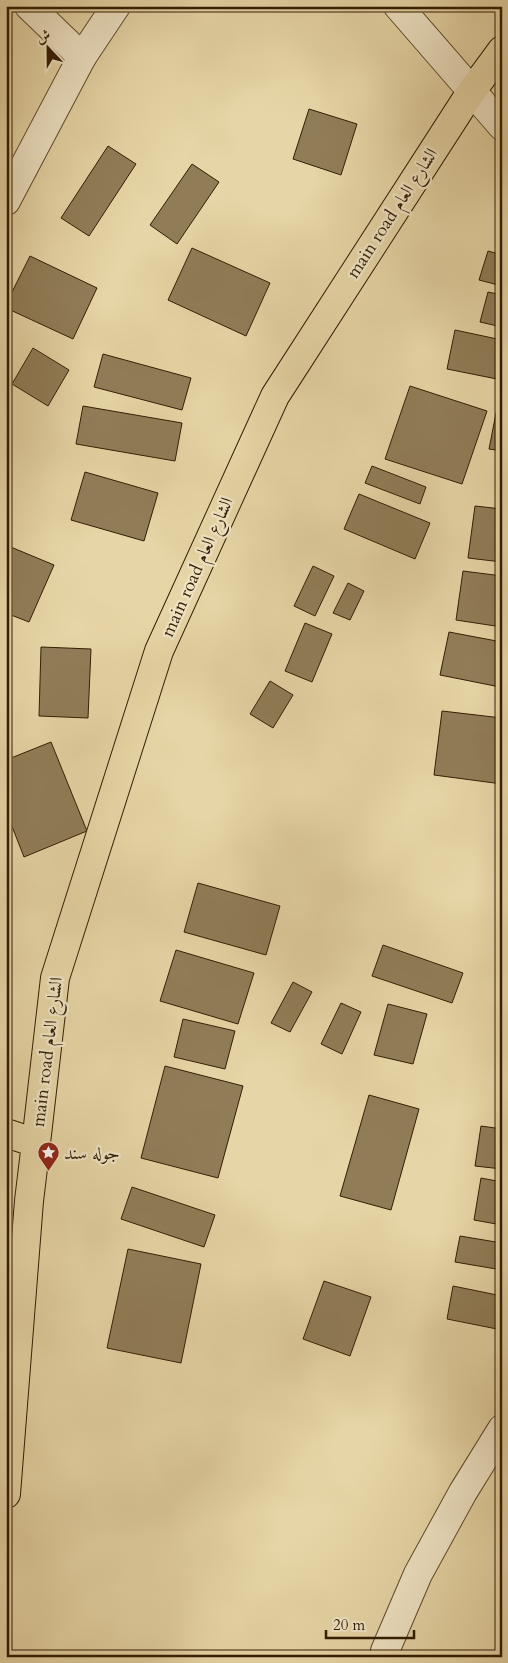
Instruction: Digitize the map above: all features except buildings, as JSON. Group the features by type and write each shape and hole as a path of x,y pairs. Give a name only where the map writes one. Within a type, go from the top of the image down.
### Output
{"main road":[{"name":"main road الشارع العام","path":"6,1494 18,1197 36,1143 55,978 159,651 275,396 471,92 502,50"},
{"path":"6,1133 36,1143"}],"street":[{"path":"29,6 82,57"},
{"path":"6,201 82,57 116,6"},
{"path":"398,6 502,126"},
{"path":"385,1657 385,1651 418,1574 502,1429"}],"place":[{"name":"جوله سند","path":"48,1172"}]}
